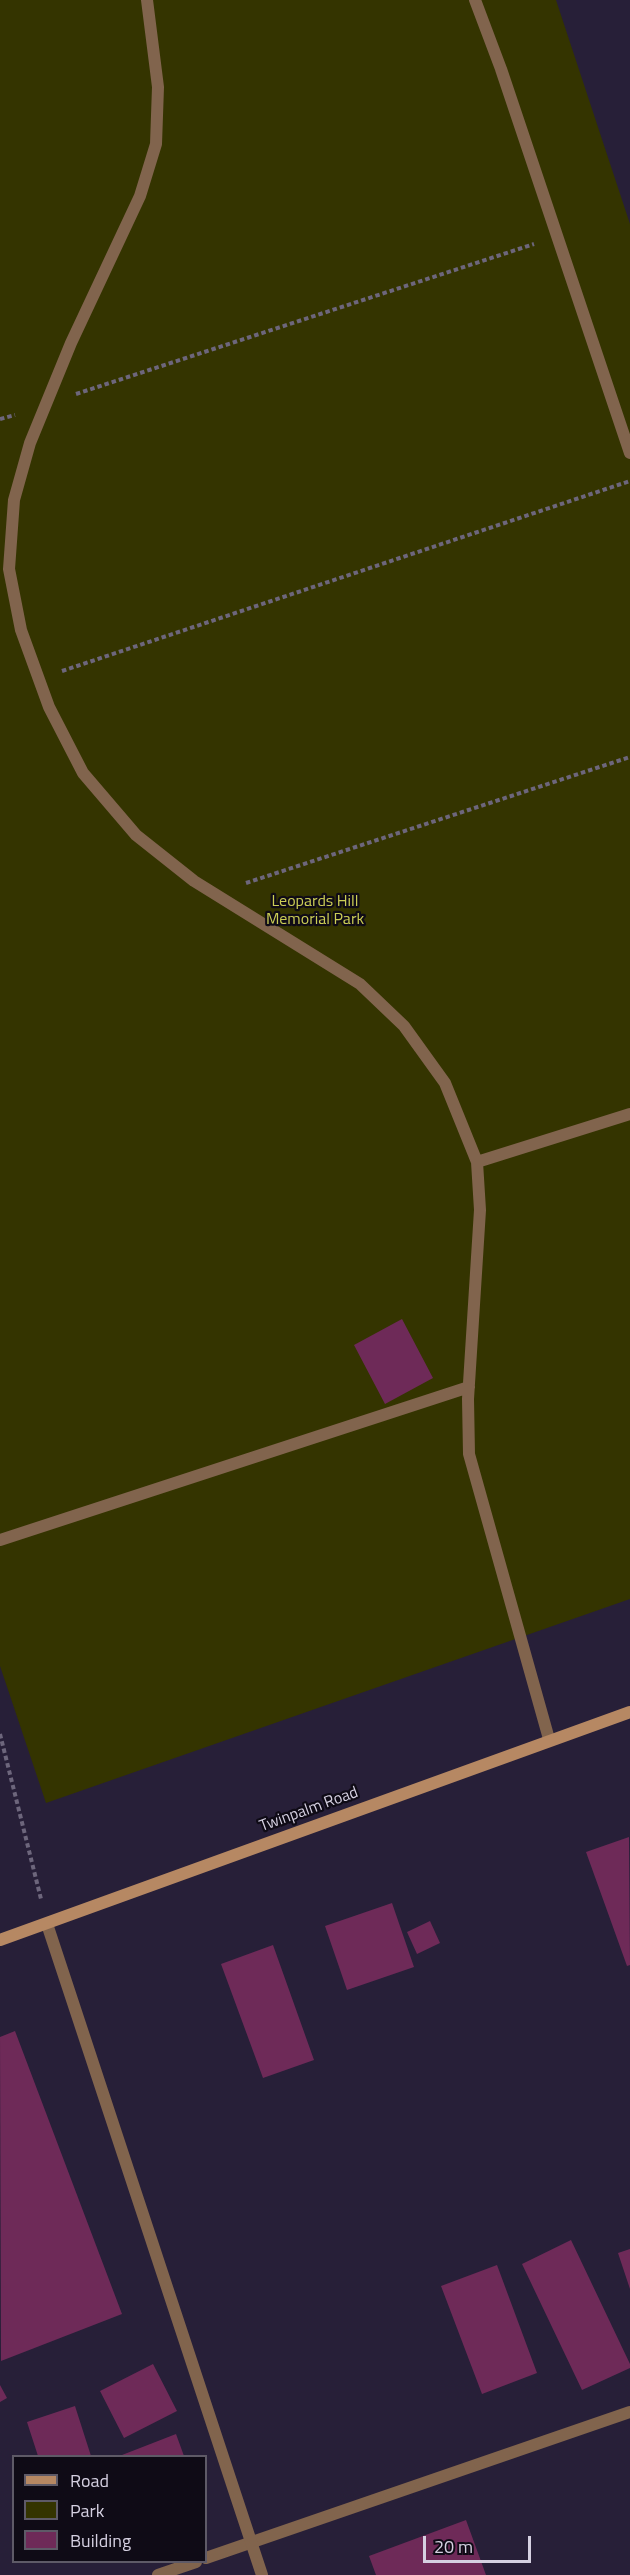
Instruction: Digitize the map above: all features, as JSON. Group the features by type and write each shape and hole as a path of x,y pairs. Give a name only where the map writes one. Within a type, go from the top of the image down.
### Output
{"main road":[{"name":"Twinpalm Road","path":"0,1940 549,1739 630,1712"}],"street":[{"path":"147,0 158,87 156,144 140,196 71,343 30,443 14,500 9,569 21,630 49,707 83,773 136,835 214,893 360,984 404,1026 444,1083 477,1162 480,1210 469,1387 469,1454 549,1739"},
{"path":"475,0 630,453"},
{"path":"477,1162 630,1114"},
{"path":"0,1540 469,1387"},
{"path":"47,1924 262,2575"},
{"path":"207,2558 630,2412"},
{"path":"158,2575 193,2563"}],"path":[{"path":"0,420 557,236"},
{"path":"38,679 630,482"},
{"path":"214,893 630,757"},
{"path":"0,1734 47,1924"}],"green space":[{"name":"Leopards Hill Memorial Park","path":"0,0 556,0 630,224 630,1599 46,1803 0,1666"}],"building":[{"path":"402,1319 433,1378 385,1404 354,1345"},
{"path":"629,1837 630,1965 627,1966 586,1852"},
{"path":"392,1903 414,1967 347,1990 325,1926"},
{"path":"430,1921 440,1943 417,1954 407,1932"},
{"path":"273,1945 314,2060 263,2078 221,1964"},
{"path":"15,2031 122,2314 1,2361 0,2037"},
{"path":"571,2240 630,2364 630,2368 582,2390 522,2264"},
{"path":"630,2249 630,2289 618,2253"},
{"path":"497,2265 537,2373 482,2394 441,2286"},
{"path":"153,2364 177,2411 124,2438 100,2391"},
{"path":"0,2385 7,2398 0,2402"},
{"path":"75,2406 91,2455 38,2455 27,2422"},
{"path":"176,2434 184,2455 122,2455"},
{"path":"466,2520 486,2575 376,2575 369,2556"}]}
